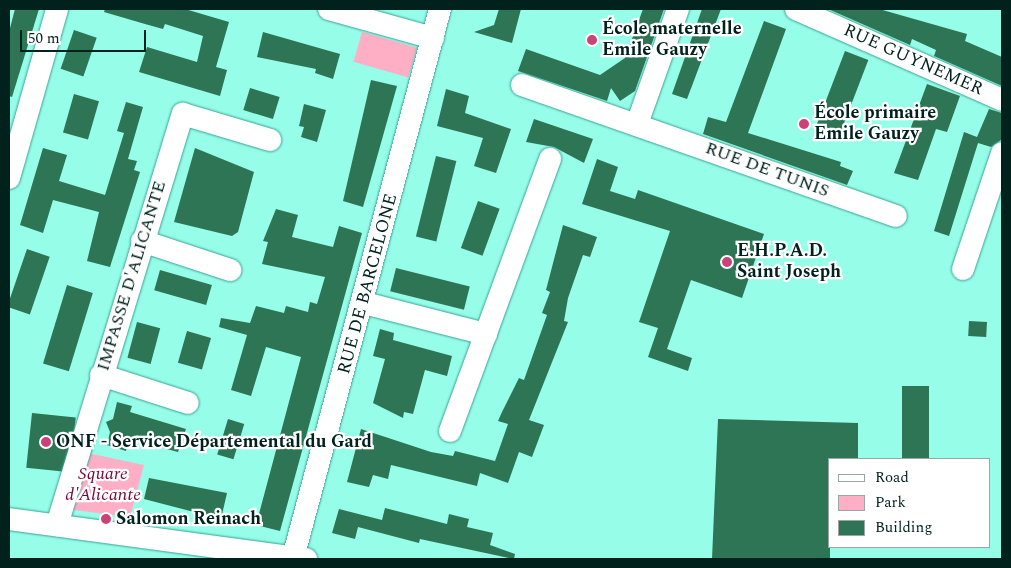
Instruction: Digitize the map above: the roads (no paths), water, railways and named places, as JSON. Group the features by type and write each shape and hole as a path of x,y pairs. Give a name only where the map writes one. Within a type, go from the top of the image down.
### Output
{"street":[{"path":"10,168 57,9"},
{"path":"329,9 433,38"},
{"name":"RUE DE BARCELONE","path":"299,558 440,9"},
{"path":"637,124 678,9"},
{"name":"RUE GUYNEMER","path":"796,9 819,13 1002,100"},
{"name":"RUE DE TUNIS","path":"522,85 896,216"},
{"name":"IMPASSE D'ALICANTE","path":"57,525 142,241 183,114 270,140"},
{"path":"963,269 1002,153"},
{"path":"450,431 550,159"},
{"path":"142,241 230,270"},
{"path":"364,303 486,334"},
{"path":"101,375 188,403"},
{"path":"9,519 299,558"}],"place":[{"name":"École maternelle Emile Gauzy","path":"592,40"},
{"name":"École primaire Emile Gauzy","path":"804,124"},
{"name":"E.H.P.A.D. Saint Joseph","path":"727,262"},
{"name":"ONF - Service Départemental du Gard","path":"46,442"},
{"name":"Salomon Reinach","path":"106,519"}],"park label":[{"name":"Square d'Alicante","path":"103,485"}]}
